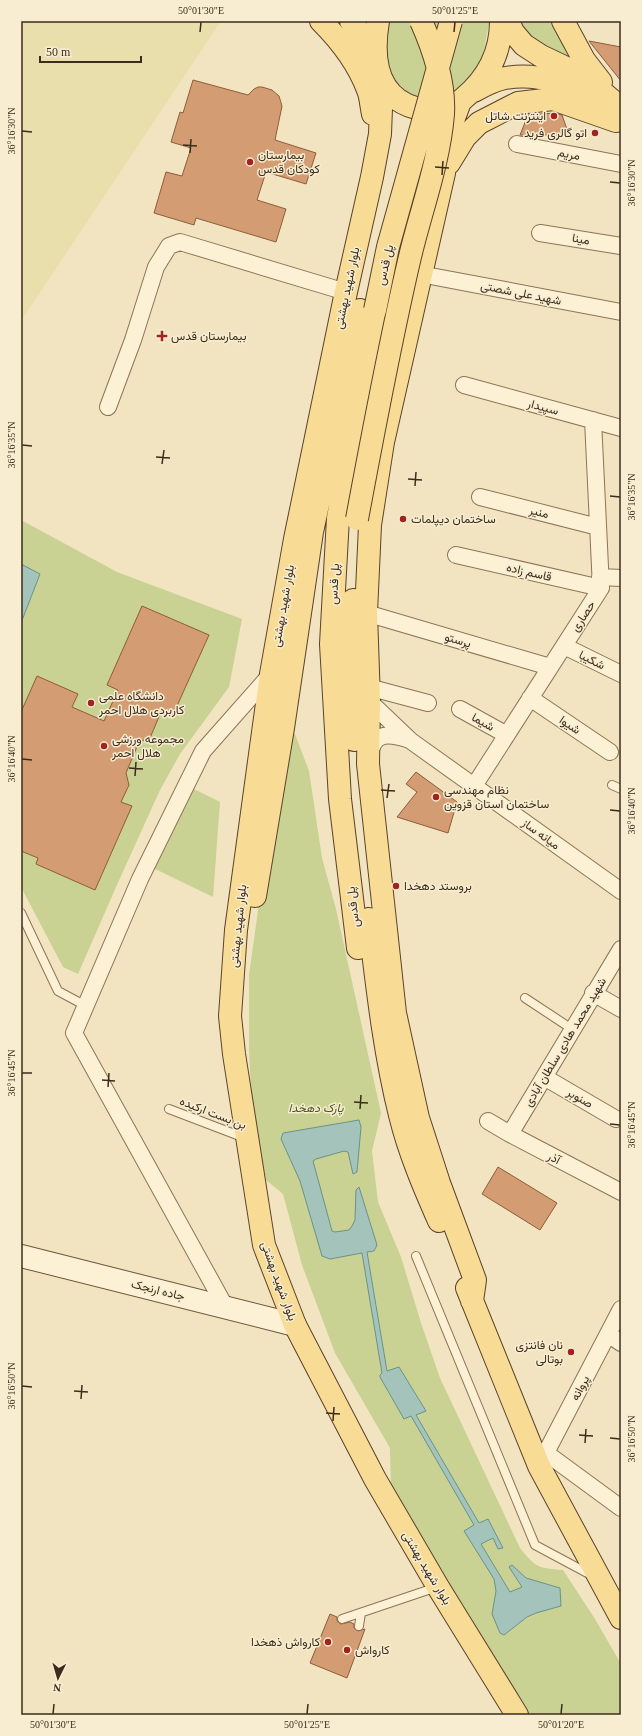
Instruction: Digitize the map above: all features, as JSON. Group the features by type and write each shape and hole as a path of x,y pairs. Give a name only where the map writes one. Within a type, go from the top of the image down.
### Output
{"main road":[{"path":"321,21 339,39 358,67 368,91 374,119 372,177"},
{"path":"351,21 357,28 376,61 382,83 397,100 423,110 443,111 466,96 504,78 528,76 557,82 620,115"},
{"path":"376,61 378,21"},
{"name":"پل قدس","path":"421,21 429,40 443,89 443,114 436,156 409,260 383,378 357,519 351,633 356,800 380,1013 400,1116 424,1187 474,1291"},
{"name":"پل قدس","path":"234,1054 242,1017 252,917 283,728 312,532 360,303 375,243 437,21"},
{"name":"پل قدس","path":"397,1102 386,1092 367,1023 340,798 331,644 338,518 360,303 388,247 451,21"},
{"path":"501,21 497,51 493,62 488,72 466,96 451,126 444,173 383,442 370,525 366,613 368,764 395,1013 418,1118 474,1291 542,1460 600,1580 621,1618"},
{"path":"508,21 513,32 524,44 541,56 583,76 620,115"},
{"path":"563,21 584,60 620,115"},
{"name":"بلوار شهید بهشتی","path":"382,83 380,134 372,177 360,303 294,539 271,674 236,930 230,1016 234,1054 264,1245 295,1325 375,1479 438,1587 517,1715"},
{"path":"444,173 464,137 474,128 518,103 553,98 620,115"}],"street":[{"name":"مریم","path":"517,144 621,164"},
{"name":"مینا","path":"540,233 621,246"},
{"path":"108,407 133,340 156,267 169,246 180,242 360,303"},
{"name":"شهید علی شصتی","path":"420,274 621,312"},
{"name":"سپیدار","path":"464,386 621,428"},
{"path":"593,420 600,582"},
{"name":"منیر","path":"480,497 598,527"},
{"name":"قاسم زاده","path":"456,555 600,582 621,578"},
{"name":"حصاری","path":"474,786 564,646 600,582"},
{"name":"پرستو","path":"366,613 550,667"},
{"name":"شکیبا","path":"564,646 621,674"},
{"path":"226,1308 74,1033 140,879 203,752 271,674"},
{"path":"368,694 428,703"},
{"name":"میانه ساز","path":"368,694 411,740 621,891"},
{"name":"شیوا","path":"530,698 610,752"},
{"name":"شیما","path":"460,709 507,735"},
{"path":"368,764 373,741 378,737 398,736 411,740"},
{"name":"شهید محمد هادی سلطان آبادی","path":"510,1134 593,993 621,949"},
{"path":"593,993 621,1008"},
{"name":"صنوبر","path":"544,1077 616,1119"},
{"name":"آذر","path":"488,1121 621,1192"},
{"name":"جاده ارنجک","path":"21,1256 295,1325"},
{"name":"پروانه","path":"542,1460 614,1339 621,1309"},
{"path":"542,1460 621,1508"}],"lane":[{"path":"612,785 621,789"},
{"path":"21,913 58,991 86,1006"},
{"path":"525,998 572,1029"},
{"name":"بن بست ارکیده","path":"169,1109 247,1139"},
{"path":"416,1256 535,1545 600,1580"},
{"path":"342,1619 438,1587"},
{"path":"359,1626 361,1613"}],"shaded area":[{"path":"21,21 221,21 21,321"}],"green space":[{"path":"388,21 489,21 483,56 471,75 456,92 444,98 424,97 405,93 388,73 385,39"},
{"path":"514,21 556,21 582,65 553,56"},
{"name":"مجموعه ورزشی هلال احمر","path":"21,520 117,572 242,619 229,687 180,754 160,790 78,974 63,967 21,887"},
{"name":"پارک دهخدا","path":"291,733 295,734 309,771 322,858 336,909 381,1113 372,1151 378,1202 401,1257 421,1323 440,1378 520,1548 530,1560 538,1566 548,1569 563,1570 595,1619 621,1664 621,1715 526,1715 391,1488 390,1448 335,1353 302,1265 283,1194 266,1180 252,1113 249,1049 249,975 263,875"},
{"path":"186,785 220,802 213,897 147,865"}],"water":[{"path":"21,564 40,574 21,623"},
{"path":"359,1120 361,1127 357,1172 353,1174 348,1152 344,1151 313,1161 332,1231 349,1230 352,1226 355,1220 356,1190 359,1187 377,1245 374,1251 367,1252 387,1371 399,1367 426,1411 416,1415 479,1523 488,1519 503,1548 498,1549 493,1538 481,1544 510,1592 522,1587 509,1567 512,1565 526,1578 560,1588 561,1606 527,1617 504,1635 500,1633 492,1614 496,1591 494,1579 464,1531 474,1525 411,1416 404,1419 380,1377 382,1373 362,1253 330,1259 322,1256 300,1181 281,1139 283,1133"}],"building":[{"path":"589,41 621,47 621,81"},
{"name":"بیمارستان کودکان قدس","path":"193,80 248,95 258,87 272,90 279,96 282,106 275,140 316,153 306,184 266,172 257,200 286,209 276,242 196,218 194,225 154,213 166,172 182,176 191,148 171,142 180,112 183,113"},
{"path":"554,113 562,115 569,135 520,135 528,115"},
{"name":"مجموعه ورزشی هلال احمر","path":"142,606 209,635 172,717 161,712 150,738 139,742 126,773 129,785 121,802 132,806 95,890 36,864 38,858 21,851 21,712 37,676 78,694 72,707 104,721 118,690 107,685"},
{"path":"416,772 457,802 448,833 397,817 417,792 406,784"},
{"path":"498,1167 557,1203 540,1230 482,1194"},
{"path":"330,1614 337,1617 337,1621 341,1624 350,1622 354,1624 354,1628 358,1631 365,1629 347,1678 310,1663"}],"place":[{"name":"اینترنت شاتل","path":"554,116"},
{"name":"اتو گالری فرید","path":"595,133"},
{"name":"بیمارستان کودکان قدس","path":"250,162"},
{"name":"بیمارستان قدس","path":"162,336"},
{"name":"ساختمان دیپلمات","path":"403,519"},
{"name":"دانشگاه علمی کاربردی هلال احمر","path":"91,703"},
{"name":"مجموعه ورزشی هلال احمر","path":"104,746"},
{"name":"نظام مهندسی ساختمان استان قزوین","path":"436,797"},
{"name":"بروستد دهخدا","path":"396,886"},
{"name":"نان فانتزی بوتالی","path":"571,1352"},
{"name":"کارواش ذهخدا","path":"328,1642"},
{"name":"کارواش","path":"347,1650"}]}
